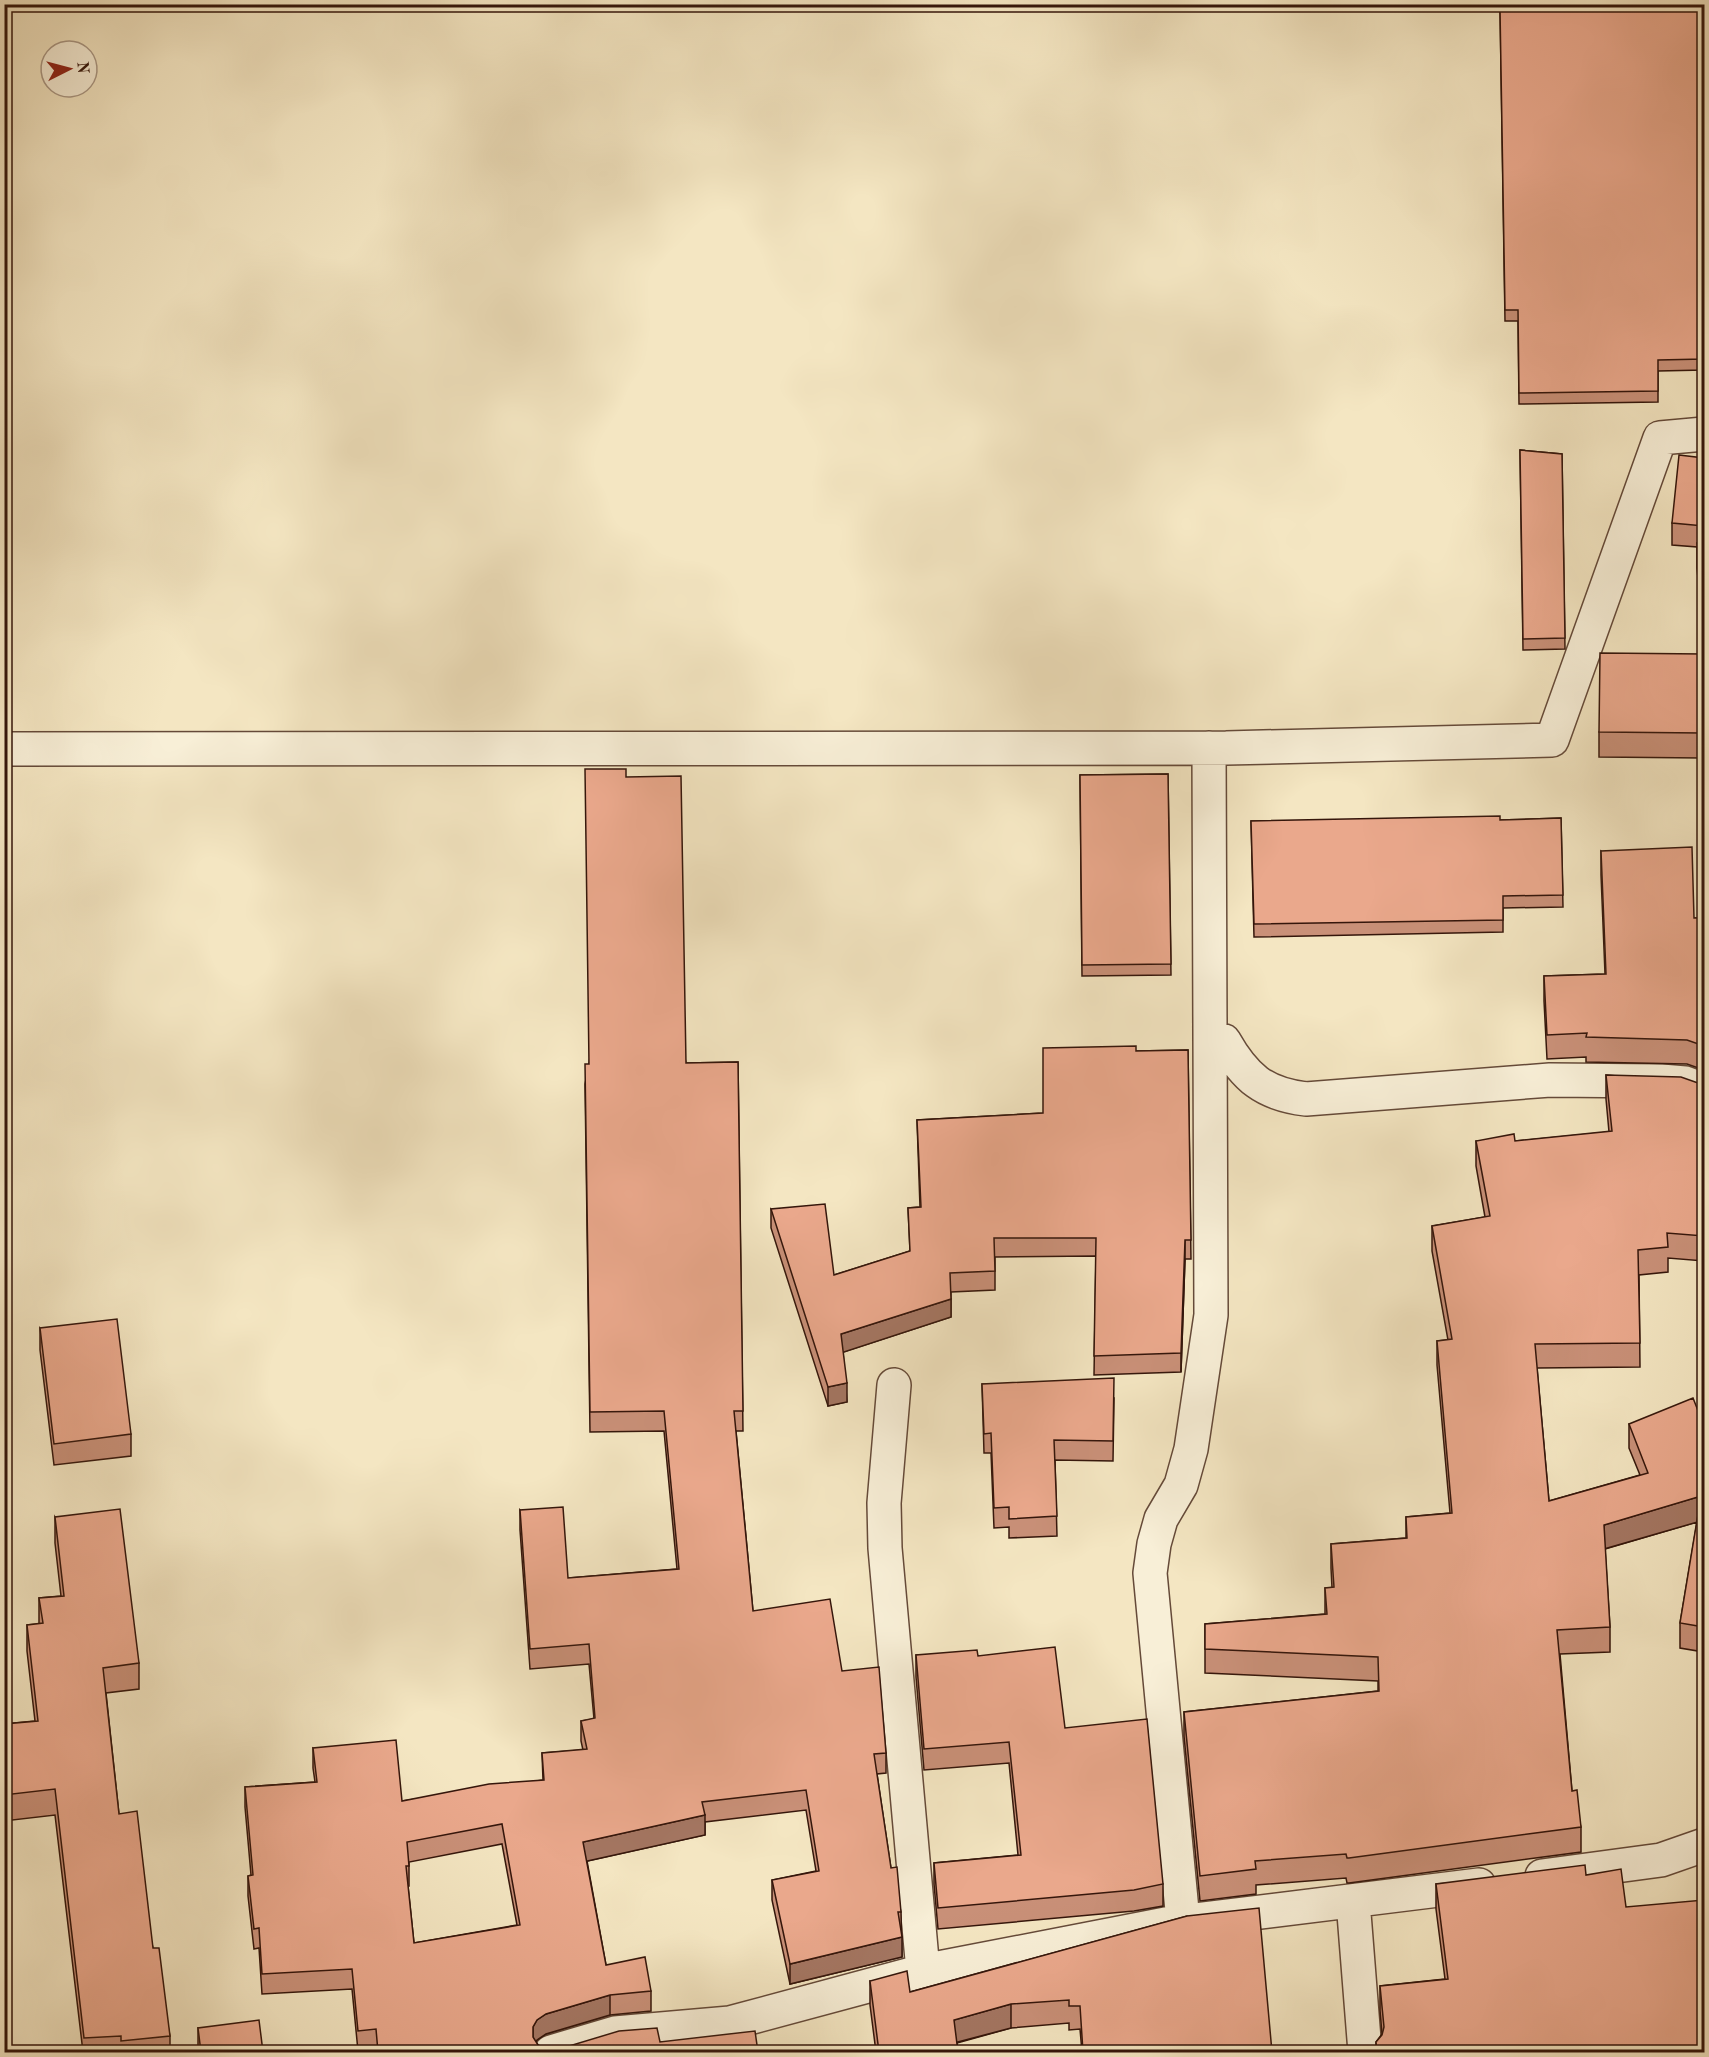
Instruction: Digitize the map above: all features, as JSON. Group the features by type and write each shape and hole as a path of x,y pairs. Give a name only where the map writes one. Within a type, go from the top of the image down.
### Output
{"street":[{"path":"4,748 1209,748 1552,740 1660,438 1704,434"},
{"path":"1183,1921 1150,1573 1161,1518 1181,1485 1191,1449 1211,1315 1209,748"},
{"path":"1210,1041 1224,1041 1246,1074 1270,1090 1289,1097 1306,1099 1550,1080 1661,1081 1685,1083 1704,1090"},
{"path":"894,1385 884,1503 885,1548 922,1971"},
{"path":"551,2052 615,2032 730,2023 922,1971 1183,1921 1661,1860 1704,1845"},
{"path":"1353,1901 1365,2052"}],"building":[{"path":"1556,4 1704,4 1704,359 1658,360 1658,391 1519,393 1518,310 1505,310 1500,9 1556,8"},
{"path":"1520,450 1562,454 1565,638 1523,639"},
{"path":"1679,455 1704,458 1704,526 1672,523"},
{"path":"1697,543 1704,543 1704,618"},
{"path":"1600,653 1704,654 1704,745 1702,733 1599,732"},
{"path":"585,769 626,769 626,777 681,776 686,1063 738,1062 743,1411 734,1411 753,1611 830,1599 842,1671 879,1667 886,1753 874,1754 891,1868 897,1867 901,1912 898,1912 902,1937 790,1964 772,1880 819,1871 806,1790 702,1802 705,1815 583,1842 606,1965 645,1957 651,1991 610,1995 546,2014 537,2020 533,2027 533,2037 538,2045 547,2050 556,2050 619,2031 657,2028 660,2042 755,2031 758,2052 378,2052 376,2029 358,2031 352,1969 262,1974 259,1928 254,1929 248,1876 253,1875 245,1787 317,1782 313,1748 396,1740 402,1801 489,1784 544,1780 542,1753 587,1749 581,1721 595,1718 589,1644 530,1649 520,1510 563,1507 568,1578 679,1569 664,1411 590,1412 585,1064 589,1064","holes":["502,1824 520,1925 414,1943 406,1866 409,1866 407,1842"]},
{"path":"1168,774 1171,964 1082,965 1080,775"},
{"path":"1500,816 1500,820 1561,818 1563,895 1503,896 1503,920 1254,924 1251,821"},
{"path":"1692,847 1694,918 1704,918 1704,1046 1687,1040 1586,1037 1587,1033 1547,1035 1544,976 1606,974 1601,851"},
{"path":"1136,1046 1136,1051 1188,1050 1191,1240 1185,1240 1181,1353 1094,1356 1096,1238 994,1238 995,1271 950,1273 951,1299 841,1334 847,1383 828,1387 771,1209 825,1204 834,1275 910,1251 908,1208 921,1207 917,1120 1043,1113 1043,1048"},
{"path":"1606,1075 1681,1077 1704,1084 1704,1236 1667,1233 1668,1247 1638,1250 1640,1343 1535,1344 1549,1501 1648,1473 1629,1424 1693,1398 1704,1426 1704,1627 1680,1623 1701,1496 1604,1525 1610,1627 1557,1630 1572,1791 1577,1790 1581,1827 1349,1858 1346,1854 1255,1861 1256,1869 1200,1876 1184,1712 1379,1691 1378,1657 1205,1649 1205,1624 1327,1614 1325,1588 1334,1587 1331,1544 1407,1538 1406,1517 1452,1513 1437,1341 1452,1339 1432,1226 1490,1216 1476,1141 1514,1134 1515,1141 1612,1131"},
{"path":"4,1317 9,1349 4,1349"},
{"path":"117,1319 131,1434 54,1444 40,1328"},
{"path":"1114,1378 1113,1441 1054,1440 1057,1516 1009,1519 1009,1507 994,1508 991,1433 984,1434 982,1384"},
{"path":"120,1509 139,1663 103,1668 119,1814 137,1811 153,1948 159,1948 170,2036 121,2041 121,2036 84,2038 55,1789 4,1795 4,1724 38,1721 27,1625 43,1623 39,1598 64,1596 55,1517"},
{"path":"1055,1647 1065,1728 1147,1719 1163,1884 1134,1890 938,1908 934,1863 1021,1855 1009,1742 924,1749 916,1655 977,1650 978,1656"},
{"path":"1585,1865 1586,1875 1621,1869 1626,1907 1704,1900 1704,2052 1377,2052 1376,2042 1382,2035 1384,2027 1380,1986 1448,1979 1436,1884"},
{"path":"1259,1908 1272,2052 1083,2052 1080,2006 1069,2006 1069,2000 1011,2004 954,2020 958,2052 879,2052 870,1981 907,1971 910,1992 1187,1916"},
{"path":"259,2020 263,2052 201,2052 198,2028"}]}
